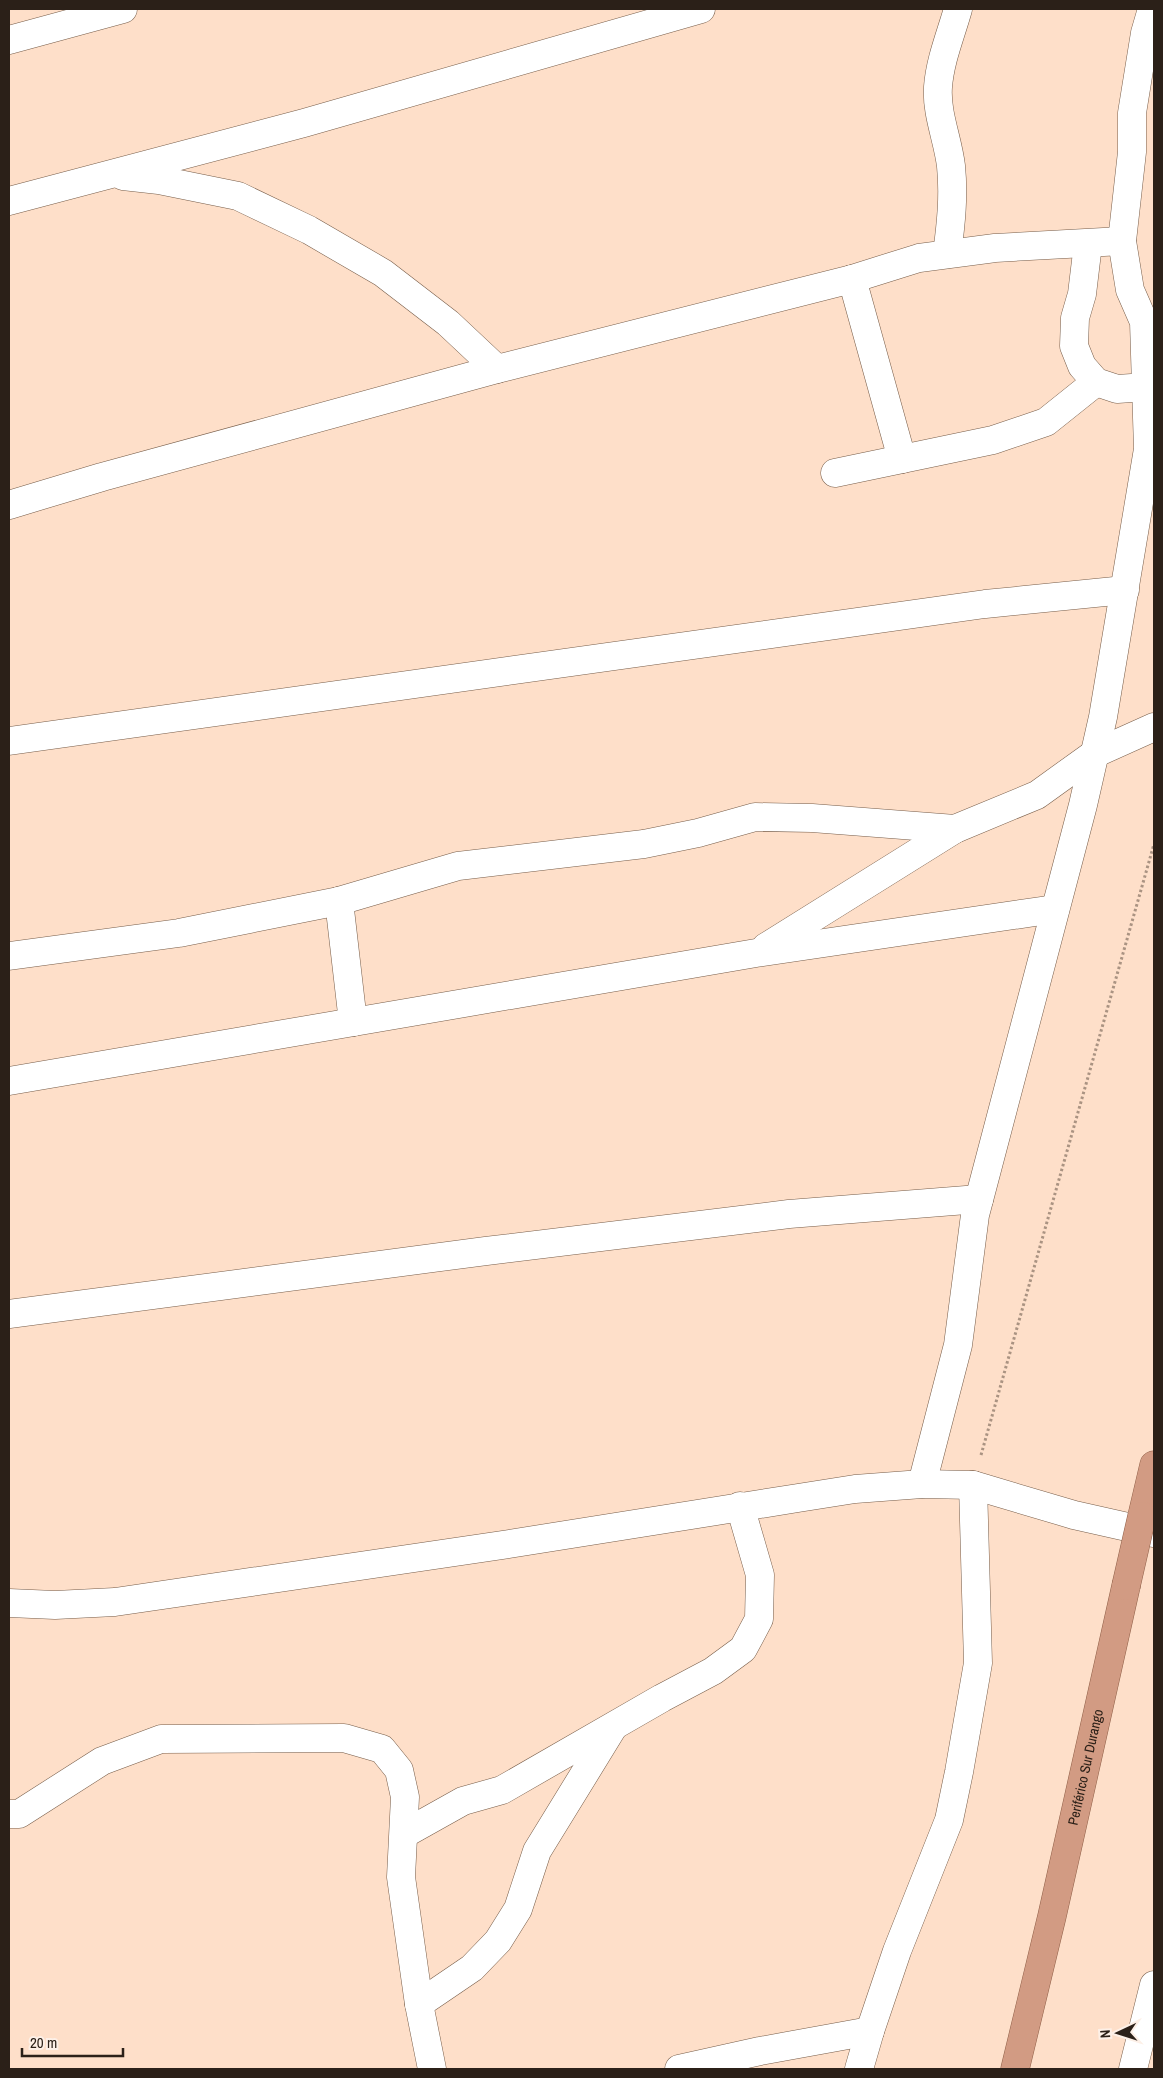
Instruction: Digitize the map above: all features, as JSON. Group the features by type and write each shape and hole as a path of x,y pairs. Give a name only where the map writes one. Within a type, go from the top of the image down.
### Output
{"highway":[{"name":"Periférico Sur Durango","path":"1015,2069 1052,1916 1126,1586 1148,1525 1154,1465"}],"street":[{"path":"9,40 123,9"},
{"path":"9,201 313,120 702,9"},
{"path":"947,254 953,204 950,165 938,88 958,9"},
{"path":"922,1484 958,1345 975,1215 1103,717 1148,449 1144,322 1130,290 1122,241 1132,152 1132,113 1145,33 1152,9"},
{"path":"107,175 159,180 238,196 309,230 383,273 448,323 497,369"},
{"path":"9,505 102,477 497,369 852,279 919,258 995,248 1122,241"},
{"path":"1088,244 1082,294 1075,318 1074,346 1082,366 1096,382 1117,389 1147,386"},
{"path":"852,279 902,459"},
{"path":"835,473 993,440 1046,422 1096,382"},
{"path":"9,741 975,606 1125,590"},
{"path":"756,953 954,829 1038,795 1094,754 1154,727"},
{"path":"9,956 179,933 339,901 458,866 644,844 698,833 755,817 812,818 954,829"},
{"path":"339,901 353,1022"},
{"path":"9,1081 756,953 1055,909"},
{"path":"9,1314 779,1215 979,1199"},
{"path":"9,1603 56,1605 125,1601 855,1489 922,1484 973,1485 1074,1515 1148,1525"},
{"path":"859,2069 897,1951 949,1820 959,1772 978,1663 973,1485"},
{"path":"404,1834 462,1801 502,1790 662,1698 713,1671 743,1649 759,1619 760,1575 740,1506"},
{"path":"419,2004 472,1968 498,1941 518,1909 537,1851 613,1727"},
{"path":"9,1814 19,1814 102,1761 161,1739 344,1738 382,1749 399,1770 405,1797 401,1877 419,2004 432,2069"},
{"path":"1133,2069 1154,1985"},
{"path":"679,2069 760,2051 870,2031"}],"path":[{"path":"973,1485 1154,844"}]}
